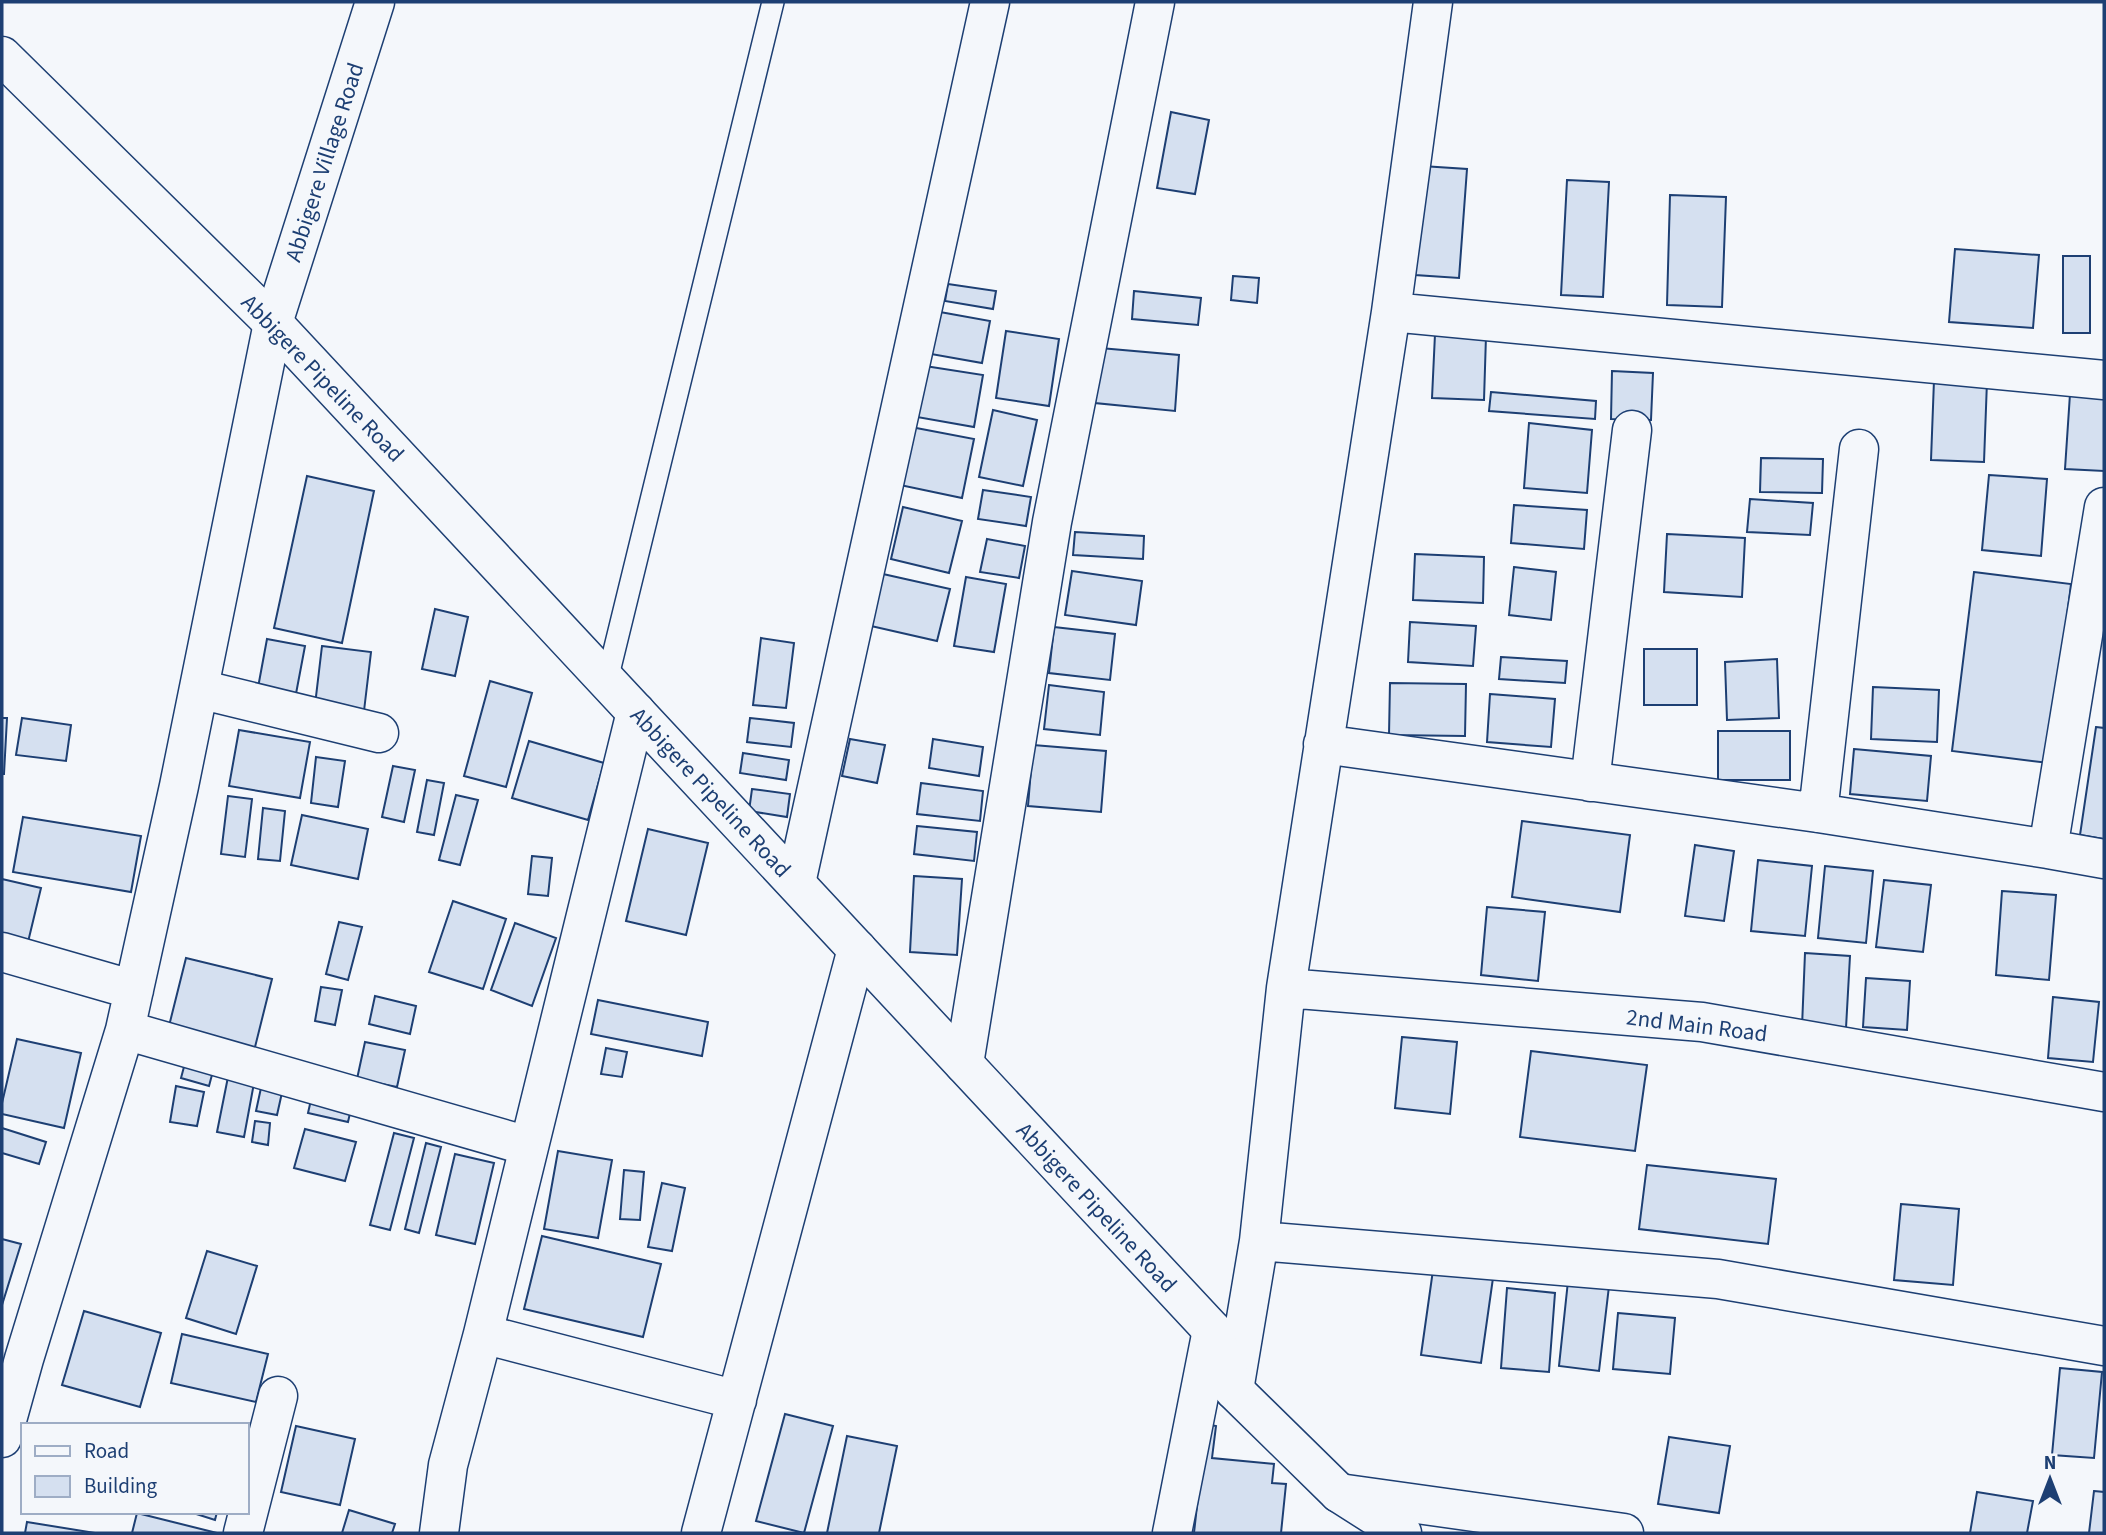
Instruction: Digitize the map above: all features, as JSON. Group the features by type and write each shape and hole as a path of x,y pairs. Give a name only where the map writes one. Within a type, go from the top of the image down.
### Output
{"street":[{"name":"Abbigere Village Road","path":"2,1438 13,1355 125,1030 199,689 273,323 375,2"},
{"path":"796,883 990,2"},
{"path":"964,1064 1052,522 1155,2"},
{"path":"1234,1390 1259,1241 1286,988 1391,312 1433,2"},
{"name":"Abbigere Pipeline Road","path":"2,57 273,323 1212,1330 1234,1390 1339,1493 1402,1533"},
{"path":"1391,312 2104,380"},
{"path":"1590,782 1632,430"},
{"path":"1818,813 1859,449"},
{"path":"2048,849 2104,507"},
{"path":"199,689 379,733"},
{"path":"439,1533 448,1465 483,1334 636,712"},
{"path":"1323,744 1818,813 2104,859"},
{"path":"701,1533 857,949"},
{"path":"2,952 134,990"},
{"name":"2nd Main Road","path":"1286,988 1702,1022 2104,1091"},
{"path":"125,1030 528,1146"},
{"path":"1259,1241 1718,1279 2104,1346"},
{"path":"1172,1533 1212,1330"},
{"path":"483,1334 737,1400"},
{"path":"248,1513 278,1396"},
{"path":"1339,1493 1624,1533"},
{"path":"243,1533 248,1514"}],"lane":[{"path":"607,681 773,2"}],"building":[{"path":"1171,112 1209,120 1195,194 1157,188"},
{"path":"1422,166 1467,169 1459,278 1415,275"},
{"path":"1567,180 1609,182 1603,297 1561,295"},
{"path":"1670,195 1726,197 1722,307 1667,305"},
{"path":"1955,249 2039,255 2033,328 1949,322"},
{"path":"2063,256 2090,256 2090,333 2063,333"},
{"path":"1233,276 1259,278 1257,303 1231,300"},
{"path":"948,284 996,291 993,309 945,301"},
{"path":"1134,291 1201,298 1198,325 1132,319"},
{"path":"940,312 990,321 982,363 931,354"},
{"path":"1006,331 1059,339 1049,406 996,398"},
{"path":"1435,334 1486,336 1484,400 1432,398"},
{"path":"1100,348 1179,355 1175,411 1095,403"},
{"path":"925,366 983,375 974,427 917,417"},
{"path":"1612,371 1653,373 1651,420 1611,419"},
{"path":"1934,380 1987,381 1984,462 1931,460"},
{"path":"1491,392 1596,401 1595,419 1489,411"},
{"path":"2070,394 2104,396 2104,471 2065,469"},
{"path":"993,410 1037,420 1023,486 979,477"},
{"path":"1529,423 1592,430 1587,493 1524,488"},
{"path":"911,427 974,439 962,498 900,485"},
{"path":"1761,458 1823,459 1822,493 1760,492"},
{"path":"1989,475 2047,479 2041,556 1982,550"},
{"path":"307,476 374,491 342,643 274,628"},
{"path":"983,490 1031,497 1026,526 978,519"},
{"path":"1750,499 1813,503 1810,535 1747,532"},
{"path":"1514,505 1587,510 1584,549 1511,543"},
{"path":"903,507 962,521 949,573 891,559"},
{"path":"1075,532 1144,536 1143,559 1073,555"},
{"path":"1667,534 1745,538 1742,597 1664,592"},
{"path":"987,539 1025,546 1019,578 980,572"},
{"path":"1415,554 1484,557 1483,603 1413,600"},
{"path":"1514,567 1556,572 1551,620 1509,615"},
{"path":"1072,571 1142,581 1136,625 1065,615"},
{"path":"1974,572 2071,584 2049,763 1952,751"},
{"path":"883,574 950,589 937,641 871,626"},
{"path":"966,577 1006,584 994,652 954,646"},
{"path":"435,609 468,617 455,676 422,669"},
{"path":"1410,622 1476,626 1473,666 1408,662"},
{"path":"1054,627 1115,634 1110,680 1049,673"},
{"path":"761,638 794,643 786,708 753,705"},
{"path":"267,639 305,646 295,699 257,693"},
{"path":"322,646 371,652 364,711 315,705"},
{"path":"1644,649 1697,649 1697,705 1644,705"},
{"path":"1501,657 1567,661 1565,683 1499,679"},
{"path":"1777,659 1779,718 1727,720 1725,662"},
{"path":"490,681 532,693 506,787 464,776"},
{"path":"1390,683 1466,684 1465,736 1389,735"},
{"path":"1049,685 1104,692 1100,735 1044,729"},
{"path":"1873,687 1939,690 1937,742 1871,739"},
{"path":"1490,694 1555,699 1551,747 1487,742"},
{"path":"2,718 7,718 4,774 2,774"},
{"path":"22,718 71,725 66,761 16,755"},
{"path":"750,718 794,723 791,747 747,742"},
{"path":"2096,727 2104,728 2104,839 2080,835"},
{"path":"239,730 310,742 300,798 229,786"},
{"path":"1718,731 1790,731 1790,780 1718,780"},
{"path":"850,739 885,745 877,783 842,776"},
{"path":"933,739 983,747 979,776 929,768"},
{"path":"529,741 604,763 588,820 512,798"},
{"path":"1033,745 1106,751 1101,812 1028,806"},
{"path":"1854,749 1931,756 1927,801 1850,794"},
{"path":"743,753 789,760 786,780 740,773"},
{"path":"316,757 345,761 338,807 311,803"},
{"path":"393,766 415,770 404,822 382,817"},
{"path":"427,780 444,783 434,835 417,832"},
{"path":"921,783 983,791 980,821 917,814"},
{"path":"752,789 790,794 787,817 749,811"},
{"path":"456,795 478,800 460,865 439,860"},
{"path":"228,796 252,799 245,857 221,854"},
{"path":"263,808 285,811 280,861 258,859"},
{"path":"302,815 368,829 358,879 291,865"},
{"path":"23,817 141,836 131,892 13,872"},
{"path":"1522,821 1630,835 1620,912 1512,897"},
{"path":"917,826 977,832 974,861 914,854"},
{"path":"648,829 708,843 686,935 626,921"},
{"path":"1695,845 1734,851 1724,921 1685,916"},
{"path":"532,856 552,858 548,896 528,894"},
{"path":"1758,860 1812,866 1805,936 1751,931"},
{"path":"1825,866 1873,871 1866,943 1818,938"},
{"path":"914,876 962,879 957,955 910,952"},
{"path":"2,879 41,888 28,942 2,936"},
{"path":"1884,880 1931,885 1923,952 1876,947"},
{"path":"2002,891 2056,895 2049,980 1996,975"},
{"path":"453,901 506,919 483,989 429,972"},
{"path":"1487,907 1545,912 1538,981 1481,975"},
{"path":"339,922 362,927 348,980 326,974"},
{"path":"515,923 556,938 532,1006 491,990"},
{"path":"1805,953 1850,956 1846,1028 1802,1027"},
{"path":"186,958 272,979 254,1051 168,1030"},
{"path":"1866,978 1910,981 1907,1030 1863,1027"},
{"path":"321,987 342,990 335,1025 315,1021"},
{"path":"375,996 416,1006 410,1034 369,1024"},
{"path":"2053,997 2099,1002 2093,1062 2048,1058"},
{"path":"598,1000 708,1022 702,1056 591,1034"},
{"path":"1402,1037 1457,1042 1450,1114 1395,1108"},
{"path":"17,1039 81,1053 64,1128 2,1114 2,1103"},
{"path":"365,1042 405,1050 397,1087 357,1079"},
{"path":"606,1048 627,1052 622,1077 601,1074"},
{"path":"1531,1051 1647,1065 1635,1151 1520,1137"},
{"path":"185,1063 213,1071 209,1086 181,1078"},
{"path":"264,1074 285,1079 277,1115 256,1111"},
{"path":"228,1077 254,1083 244,1137 217,1132"},
{"path":"176,1086 204,1092 197,1126 170,1122"},
{"path":"313,1091 353,1100 348,1122 308,1113"},
{"path":"255,1121 270,1123 268,1145 252,1142"},
{"path":"2,1128 46,1142 39,1164 2,1153"},
{"path":"305,1129 356,1142 345,1181 294,1168"},
{"path":"394,1133 414,1138 390,1230 370,1225"},
{"path":"426,1143 441,1147 419,1233 405,1229"},
{"path":"558,1151 612,1160 598,1238 544,1229"},
{"path":"455,1154 494,1163 475,1244 436,1235"},
{"path":"1647,1165 1776,1179 1768,1244 1639,1229"},
{"path":"624,1170 644,1172 640,1220 620,1219"},
{"path":"662,1183 685,1188 672,1251 648,1247"},
{"path":"1901,1204 1959,1209 1953,1285 1894,1280"},
{"path":"542,1236 661,1264 643,1337 524,1309"},
{"path":"2,1239 21,1244 2,1305"},
{"path":"207,1251 257,1266 236,1334 186,1318"},
{"path":"1433,1270 1493,1278 1481,1363 1421,1355"},
{"path":"1568,1281 1609,1286 1599,1371 1559,1366"},
{"path":"1507,1288 1555,1293 1549,1372 1501,1368"},
{"path":"84,1311 161,1333 140,1407 62,1385"},
{"path":"1618,1313 1675,1318 1670,1374 1613,1369"},
{"path":"182,1334 268,1354 256,1402 171,1383"},
{"path":"2060,1368 2102,1372 2094,1458 2052,1455"},
{"path":"785,1414 833,1426 804,1533 756,1521"},
{"path":"1206,1424 1216,1426 1212,1458 1274,1464 1272,1483 1286,1484 1281,1533 1194,1533"},
{"path":"296,1426 355,1439 340,1505 281,1492"},
{"path":"847,1436 897,1446 879,1533 827,1533"},
{"path":"1669,1437 1730,1446 1719,1513 1658,1504"},
{"path":"2094,1491 2104,1492 2104,1533 2089,1533"},
{"path":"1977,1492 2033,1501 2027,1533 1970,1533"},
{"path":"349,1510 395,1524 392,1533 342,1533"},
{"path":"137,1514 141,1514 217,1533 132,1533"},
{"path":"196,1514 216,1514 215,1520"},
{"path":"27,1522 95,1533 25,1533"}]}
